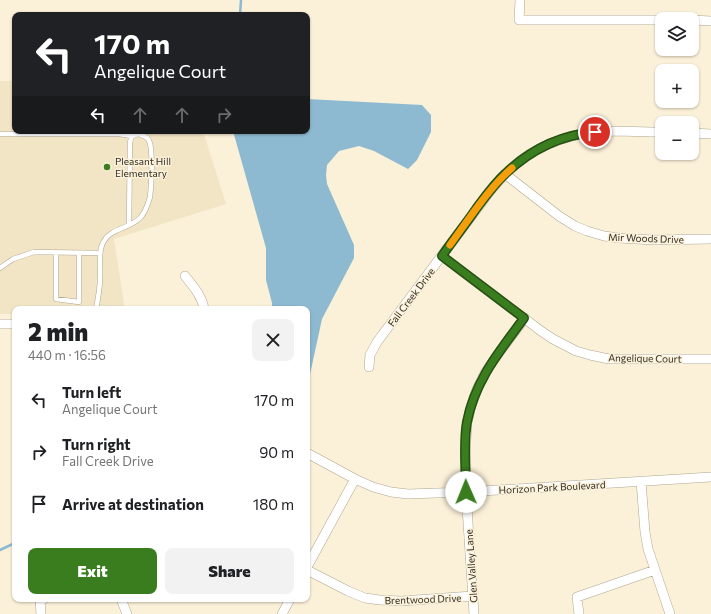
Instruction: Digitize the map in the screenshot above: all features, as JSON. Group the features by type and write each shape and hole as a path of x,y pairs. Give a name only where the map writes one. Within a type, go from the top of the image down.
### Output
{"street":[{"path":"520,0 519,20 655,20"},
{"path":"699,20 711,21"},
{"name":"Fall Creek Drive","path":"369,367 370,355 377,342 491,190 505,174 522,160 536,150 551,143 585,133 606,131 655,132"},
{"path":"699,133 711,134"},
{"name":"Mir Woods Drive","path":"505,174 559,216 575,226 587,231 604,236 620,238 654,240 711,239"},
{"name":"Angelique Court","path":"442,256 553,339 576,351 609,359 711,359"},
{"path":"185,276 196,289 203,306"},
{"name":"Glen Valley Lane","path":"474,614 466,492 467,422 477,389 485,373 494,358 524,318"},
{"path":"0,324 12,324"},
{"name":"Horizon Park Boulevard","path":"310,455 355,480 372,487 391,492 408,494 711,478"},
{"path":"310,562 355,480"},
{"path":"641,481 645,532 648,549 670,614"},
{"path":"579,614 577,597 655,570"},
{"name":"Brentwood Drive","path":"310,572 365,598 401,602 473,596"},
{"path":"40,602 41,614"},
{"path":"121,602 127,614"},
{"path":"282,614 288,602"}],"lane":[{"path":"0,134 119,134 132,136 138,134 150,141 152,149 149,199 140,218 129,225 112,232 106,237 102,245 100,253 99,296 97,306"},
{"path":"129,225 130,142 132,136"},
{"path":"0,268 13,259 34,252 100,253"},
{"path":"56,253 56,299 79,302 79,253"}],"shaded area":[{"name":"Pleasant Hill Elementary","path":"0,81 12,81 12,134 204,134 226,204 114,239 125,306 12,306 12,314 0,314"}],"water":[{"path":"310,99 422,105 431,115 431,132 417,160 408,169 374,151 359,146 339,151 327,165 327,184 354,245 354,258 322,319 310,374 310,306 272,306 266,280 266,248 234,134 310,134"}],"waterway":[{"path":"240,12 241,0"},
{"path":"0,550 12,544"}],"slow traffic":[{"path":"450,245 491,190 512,168"}],"place":[{"name":"Pleasant Hill Elementary","path":"107,167"}],"route":[{"path":"466,492 467,422 471,406 477,389 494,358 524,318 442,256 491,190 505,174 522,160 536,150 551,143 585,133 595,132"}]}
